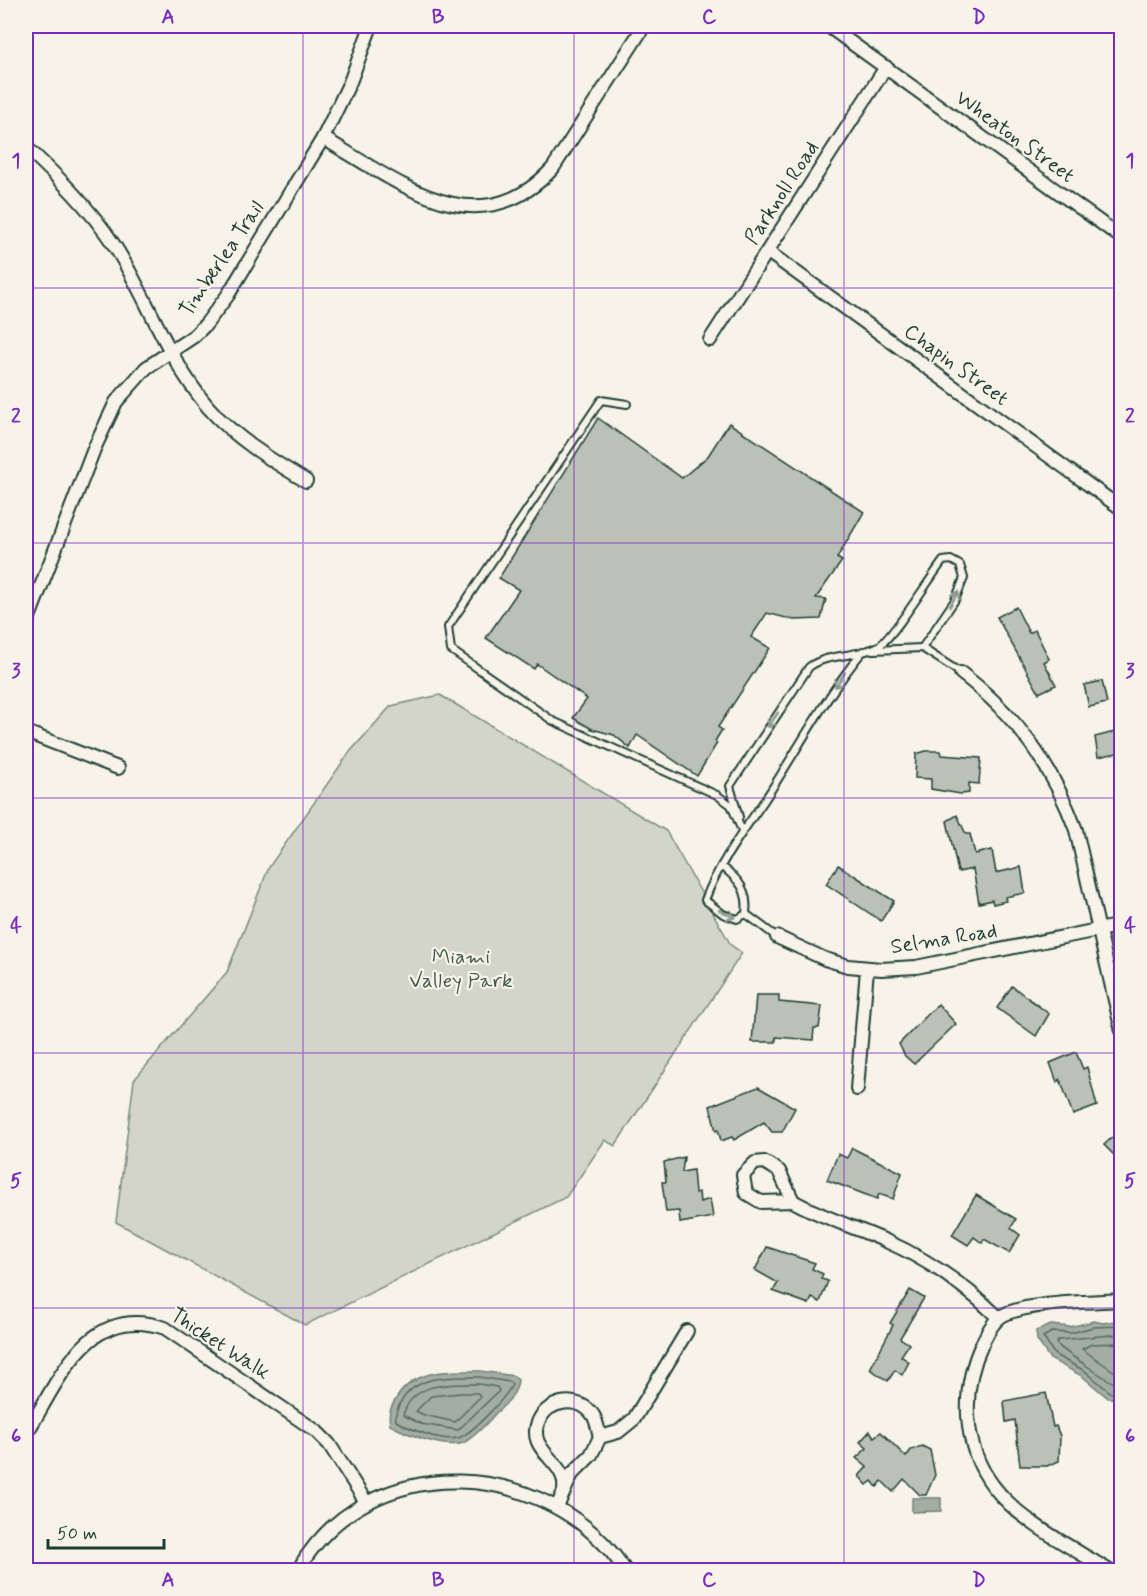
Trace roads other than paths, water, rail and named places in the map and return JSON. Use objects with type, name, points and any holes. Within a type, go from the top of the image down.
[{"type":"street","name":"Timberlea Trail","points":[[26,625],[94,449],[116,402],[146,368],[170,353],[206,324],[228,295],[323,138],[350,82],[371,26]]},
{"type":"street","points":[[323,138],[424,197],[447,205],[469,207],[509,200],[540,182],[553,168],[644,26]]},
{"type":"street","name":"Wheaton Street","points":[[828,26],[1122,238]]},
{"type":"street","name":"Parknoll Road","points":[[710,340],[886,67]]},
{"type":"street","points":[[26,147],[61,179],[114,244],[170,353],[193,387],[225,423],[265,456],[306,481]]},
{"type":"street","name":"Chapin Street","points":[[768,252],[1122,509]]},
{"type":"street","points":[[961,673],[1004,709],[1027,736],[1046,763],[1064,799],[1076,830],[1122,1031]]},
{"type":"street","points":[[26,732],[118,768]]},
{"type":"street","name":"Selma Road","points":[[777,937],[825,959],[867,969],[916,967],[1122,926]]},
{"type":"street","points":[[857,1089],[867,969]]},
{"type":"street","points":[[793,1201],[824,1218],[883,1239],[917,1256],[975,1295],[999,1318]]},
{"type":"street","points":[[1108,1570],[1014,1507],[994,1487],[982,1467],[968,1422],[968,1398],[978,1353],[990,1328],[999,1318],[1023,1309],[1122,1300]]},
{"type":"street","name":"Thicket Walk","points":[[26,1434],[77,1352],[89,1339],[118,1324],[150,1323],[165,1328],[316,1431],[329,1444],[366,1502]]},
{"type":"street","points":[[600,1437],[618,1432],[634,1419],[687,1331]]},
{"type":"street","points":[[557,1508],[572,1474],[591,1455],[600,1437],[593,1414],[576,1403],[554,1405],[539,1421],[537,1442],[560,1470],[564,1478],[564,1490]]},
{"type":"street","points":[[298,1570],[326,1536],[366,1502],[406,1486],[445,1481],[471,1481],[528,1495],[557,1508],[601,1540],[626,1570]]},
{"type":"lane","points":[[627,404],[601,400],[448,627],[451,650],[553,721],[717,795],[731,805],[742,831]]},
{"type":"lane","points":[[742,831],[730,786],[809,667],[820,658],[879,645],[895,629],[943,561],[951,560],[960,565],[964,578],[955,600],[922,648]]},
{"type":"lane","points":[[746,914],[737,919],[723,914],[705,900],[721,866],[742,831],[843,675],[863,650],[922,648],[961,673]]},
{"type":"lane","points":[[721,866],[739,879],[748,900],[746,914]]},
{"type":"lane","points":[[746,914],[777,937]]},
{"type":"water","points":[[1121,1320],[1121,1399],[1108,1398],[1082,1376],[1050,1359],[1037,1340],[1036,1331],[1051,1325],[1070,1327],[1094,1321],[1103,1323]]},
{"type":"water","points":[[480,1371],[514,1376],[518,1380],[517,1385],[507,1402],[465,1442],[438,1443],[390,1425],[389,1414],[392,1405],[412,1382],[433,1373]]},
{"type":"water","points":[[912,1498],[941,1498],[941,1511],[912,1512]]},
{"type":"park label","name":"Miami Valley Park","points":[[461,969]]}]
